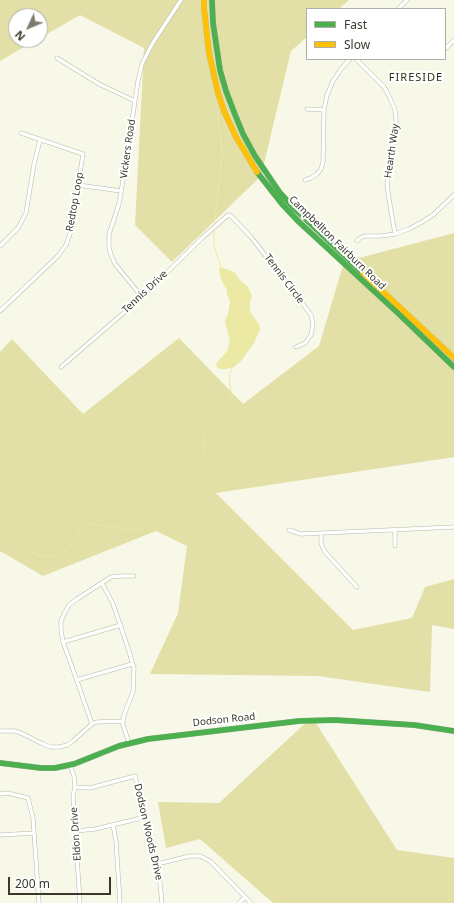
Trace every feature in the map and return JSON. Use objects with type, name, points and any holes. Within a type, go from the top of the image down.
[{"type":"main road","name":"Campbellton Fairburn Road","points":[[204,0],[209,53],[218,93],[236,138],[259,175],[282,204],[299,222],[454,367]]},
{"type":"main road","name":"Campbellton Fairburn Road","points":[[212,0],[216,46],[220,70],[226,91],[243,134],[267,175],[295,209],[454,358]]},
{"type":"main road","name":"Dodson Road","points":[[0,763],[41,768],[56,768],[70,765],[129,743],[148,739],[171,735],[299,721],[335,720],[414,725],[454,730]]},
{"type":"street","name":"Vickers Road","points":[[142,297],[115,264],[109,247],[109,234],[121,191],[138,80],[142,64],[149,50],[181,0]]},
{"type":"street","points":[[399,8],[407,0]]},
{"type":"street","points":[[446,48],[454,40]]},
{"type":"street","points":[[57,58],[98,84],[135,101]]},
{"type":"street","points":[[305,180],[317,174],[321,169],[324,156],[324,110],[327,95],[333,81],[349,60]]},
{"type":"street","name":"Hearth Way","points":[[357,60],[384,87],[395,110],[396,128],[388,171],[388,184],[395,234]]},
{"type":"street","points":[[307,109],[324,110]]},
{"type":"street","name":"Redtop Loop","points":[[0,311],[58,256],[66,245],[71,231],[83,154],[21,134]]},
{"type":"street","points":[[0,246],[18,228],[26,213],[34,164],[40,140]]},
{"type":"street","points":[[78,185],[121,191]]},
{"type":"street","points":[[357,241],[365,236],[395,234],[409,229],[433,215],[454,195]]},
{"type":"street","name":"Tennis Drive","points":[[61,367],[142,297],[202,238],[228,215]]},
{"type":"street","name":"Tennis Circle","points":[[228,215],[231,216],[250,236],[311,315],[313,324],[311,335],[305,343],[296,347]]},
{"type":"street","points":[[289,530],[302,534],[454,527]]},
{"type":"street","points":[[395,530],[395,546]]},
{"type":"street","points":[[321,533],[321,544],[325,552],[357,587]]},
{"type":"street","points":[[92,724],[63,642],[61,621],[69,605],[111,577],[134,576]]},
{"type":"street","points":[[102,583],[113,604],[134,673],[133,692],[123,721],[129,743]]},
{"type":"street","points":[[63,642],[120,626]]},
{"type":"street","points":[[77,680],[132,664]]},
{"type":"street","points":[[0,731],[15,731],[22,733],[51,747],[67,745],[92,724],[97,722],[123,721]]},
{"type":"street","name":"Eldon Drive","points":[[70,765],[74,776],[75,787],[73,796],[80,903]]},
{"type":"street","name":"Dodson Woods Drive","points":[[75,787],[90,788],[136,776],[159,873],[162,903]]},
{"type":"street","points":[[0,794],[8,793],[28,798],[33,818],[39,903]]},
{"type":"street","points":[[76,831],[95,829],[146,817]]},
{"type":"street","points":[[113,825],[116,840],[120,903]]},
{"type":"street","points":[[0,835],[34,832]]},
{"type":"street","points":[[157,864],[190,856],[200,856],[210,861],[251,903]]},
{"type":"street","points":[[239,903],[245,897]]},
{"type":"shaded area","points":[[0,0],[349,0],[340,8],[306,8],[306,38],[291,51],[261,176],[172,262],[135,225],[144,48],[80,15],[48,33],[48,8],[8,8],[8,48],[22,48],[0,61]]},
{"type":"shaded area","points":[[454,233],[454,457],[216,493],[353,630],[412,618],[425,587],[454,579],[454,629],[432,625],[430,692],[318,676],[150,674],[178,613],[187,546],[156,531],[43,576],[0,551],[0,352],[12,339],[83,414],[179,338],[243,404],[319,346],[344,262]]},
{"type":"shaded area","points":[[220,267],[234,272],[248,287],[252,296],[250,301],[250,312],[259,324],[260,329],[254,343],[242,360],[234,367],[226,369],[219,369],[216,366],[227,351],[230,341],[225,322],[230,302],[219,271]]},
{"type":"shaded area","points":[[312,717],[397,850],[454,858],[454,903],[273,903],[200,839],[166,848],[158,802],[219,803]]},
{"type":"waterway","points":[[214,225],[222,157],[218,111]]},
{"type":"waterway","points":[[214,230],[214,246],[221,267]]},
{"type":"waterway","points":[[0,531],[11,540],[37,555],[53,557],[62,554],[68,549],[82,525],[87,523],[137,531],[146,526],[158,510],[169,501],[186,482],[201,459],[207,429],[228,401],[230,396],[231,391],[229,376],[232,368]]},
{"type":"traffic: fast","points":[[212,0],[213,23],[220,70],[234,112],[243,134],[255,156],[280,193],[363,273]]},
{"type":"traffic: fast","points":[[257,172],[282,204],[299,222],[454,367]]},
{"type":"traffic: fast","points":[[0,763],[41,768],[55,768],[74,764],[119,746],[148,739],[299,721],[335,720],[414,725],[454,731]]},
{"type":"traffic: slow","points":[[204,0],[209,53],[218,93],[224,111],[236,137],[257,172]]},
{"type":"traffic: slow","points":[[363,273],[454,358]]},
{"type":"district","name":"FIRESIDE","points":[[416,78]]}]
